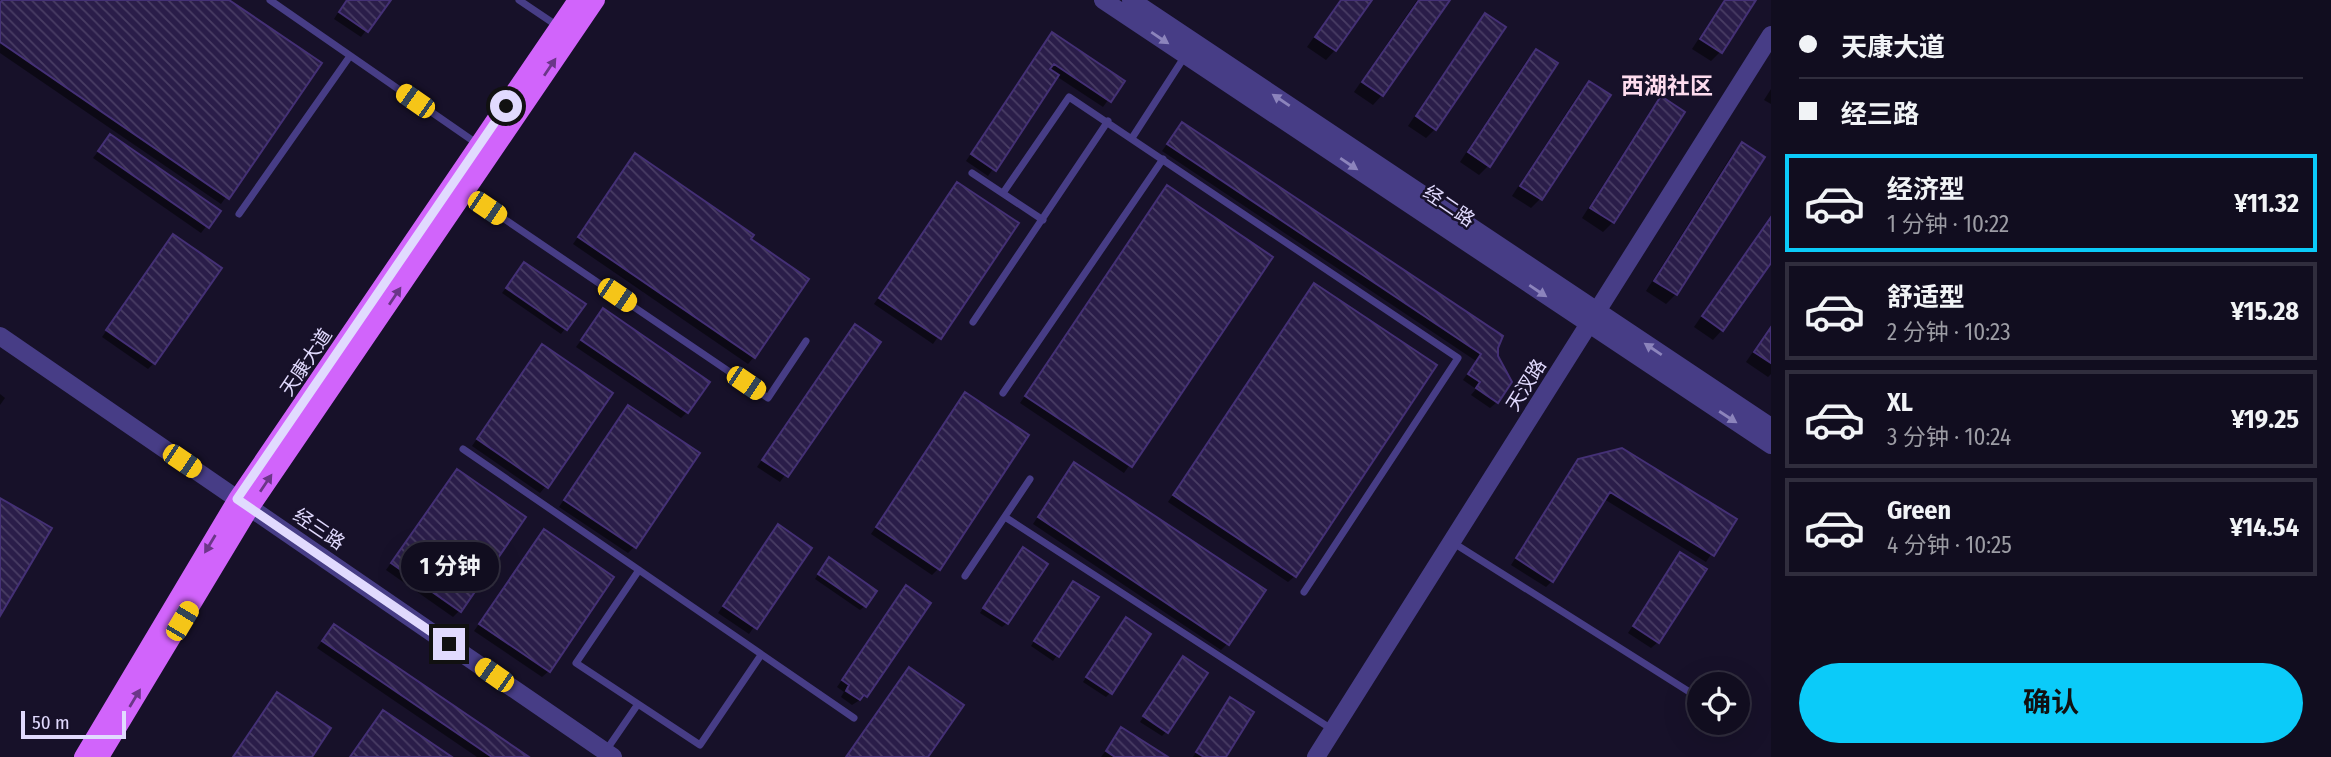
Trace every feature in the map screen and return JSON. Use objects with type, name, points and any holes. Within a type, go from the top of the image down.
[{"type":"main road","name":"天康大道","points":[[565,32],[577,0]]},
{"type":"main road","name":"天康大道","points":[[83,757],[243,504],[565,32],[596,0]]},
{"type":"main road","name":"天康大道","points":[[100,757],[243,504]]},
{"type":"street","name":"经二路","points":[[1103,0],[1190,49],[1594,319],[1771,445]]},
{"type":"street","name":"经二路","points":[[1132,0],[1190,49]]},
{"type":"street","name":"天汊路","points":[[1316,757],[1771,35]]},
{"type":"street","name":"经二路","points":[[1594,319],[1771,427]]},
{"type":"street","name":"经三路","points":[[0,336],[609,754]]},
{"type":"lane","points":[[270,0],[486,150]]},
{"type":"lane","points":[[519,0],[565,32]]},
{"type":"lane","points":[[1132,138],[1190,49]]},
{"type":"lane","points":[[239,214],[350,56]]},
{"type":"lane","points":[[1003,193],[1069,97],[1458,358],[1304,592]]},
{"type":"lane","points":[[973,322],[1108,121]]},
{"type":"lane","points":[[1003,393],[1163,159]]},
{"type":"lane","points":[[972,173],[1043,220]]},
{"type":"lane","points":[[459,189],[768,398],[806,341]]},
{"type":"lane","points":[[463,449],[854,718]]},
{"type":"lane","points":[[965,576],[1030,479]]},
{"type":"lane","points":[[1005,517],[1333,730]]},
{"type":"lane","points":[[1452,542],[1687,690]]},
{"type":"lane","points":[[639,570],[576,663],[700,745],[761,655]]},
{"type":"lane","points":[[609,754],[638,704]]},
{"type":"building","points":[[2,0],[229,0],[322,63],[229,199],[0,42]]},
{"type":"building","points":[[347,0],[391,0],[368,32],[339,12]]},
{"type":"building","points":[[1341,0],[1372,0],[1336,51],[1315,37]]},
{"type":"building","points":[[1419,0],[1450,0],[1383,96],[1362,82]]},
{"type":"building","points":[[1725,0],[1756,0],[1722,53],[1700,39]]},
{"type":"building","points":[[1485,13],[1506,27],[1436,130],[1416,116]]},
{"type":"building","points":[[1052,32],[1125,81],[1111,102],[1054,64],[1050,69],[1059,75],[996,171],[971,154]]},
{"type":"building","points":[[1536,49],[1558,63],[1490,167],[1468,152]]},
{"type":"building","points":[[1589,81],[1611,95],[1542,200],[1520,186]]},
{"type":"building","points":[[1661,96],[1685,112],[1614,223],[1590,208]]},
{"type":"building","points":[[1182,122],[1503,336],[1498,356],[1512,382],[1498,403],[1476,388],[1480,382],[1468,374],[1481,354],[1167,144]]},
{"type":"building","points":[[110,134],[221,211],[209,228],[98,151]]},
{"type":"building","points":[[1742,142],[1765,157],[1677,295],[1654,281]]},
{"type":"building","points":[[635,153],[754,235],[751,239],[809,279],[755,358],[578,237]]},
{"type":"building","points":[[957,182],[1019,223],[941,339],[879,298]]},
{"type":"building","points":[[1167,185],[1273,257],[1132,467],[1025,396]]},
{"type":"building","points":[[1771,217],[1771,263],[1723,331],[1702,316]]},
{"type":"building","points":[[173,234],[222,268],[155,364],[106,330]]},
{"type":"building","points":[[524,262],[586,304],[567,330],[506,288]]},
{"type":"building","points":[[1314,283],[1437,365],[1296,577],[1173,495]]},
{"type":"building","points":[[603,308],[710,382],[688,413],[581,340]]},
{"type":"building","points":[[855,324],[881,342],[788,477],[762,460]]},
{"type":"building","points":[[1771,327],[1771,363],[1754,352]]},
{"type":"building","points":[[542,344],[613,393],[548,488],[477,439]]},
{"type":"building","points":[[965,392],[1029,435],[940,570],[876,527]]},
{"type":"building","points":[[628,405],[700,453],[636,548],[564,500]]},
{"type":"building","points":[[1622,448],[1737,519],[1714,556],[1610,492],[1553,582],[1516,558],[1578,459]]},
{"type":"building","points":[[1074,462],[1266,590],[1229,645],[1038,517]]},
{"type":"building","points":[[457,469],[526,517],[461,612],[391,563]]},
{"type":"building","points":[[0,498],[52,528],[0,616]]},
{"type":"building","points":[[778,524],[812,548],[757,629],[723,606]]},
{"type":"building","points":[[544,529],[614,577],[550,672],[479,624]]},
{"type":"building","points":[[1023,547],[1048,564],[1008,624],[983,608]]},
{"type":"building","points":[[1680,552],[1707,569],[1659,643],[1633,626]]},
{"type":"building","points":[[829,557],[877,591],[866,607],[818,574]]},
{"type":"building","points":[[1073,581],[1099,597],[1059,657],[1034,641]]},
{"type":"building","points":[[906,585],[931,603],[867,697],[864,695],[860,700],[846,691],[849,685],[842,680]]},
{"type":"building","points":[[1126,617],[1151,634],[1112,694],[1086,677]]},
{"type":"building","points":[[334,624],[529,757],[492,757],[322,641]]},
{"type":"building","points":[[1183,656],[1208,673],[1168,733],[1143,716]]},
{"type":"building","points":[[909,667],[964,705],[928,757],[846,757]]},
{"type":"building","points":[[277,692],[331,728],[312,757],[233,757]]},
{"type":"building","points":[[1230,697],[1254,712],[1226,757],[1204,757],[1196,752]]},
{"type":"building","points":[[383,710],[452,757],[350,757]]},
{"type":"building","points":[[1121,727],[1168,757],[1115,757],[1106,751]]},
{"type":"district","name":"西湖社区","points":[[1667,86]]},
{"type":"route","points":[[449,644],[237,499],[506,106]]}]
